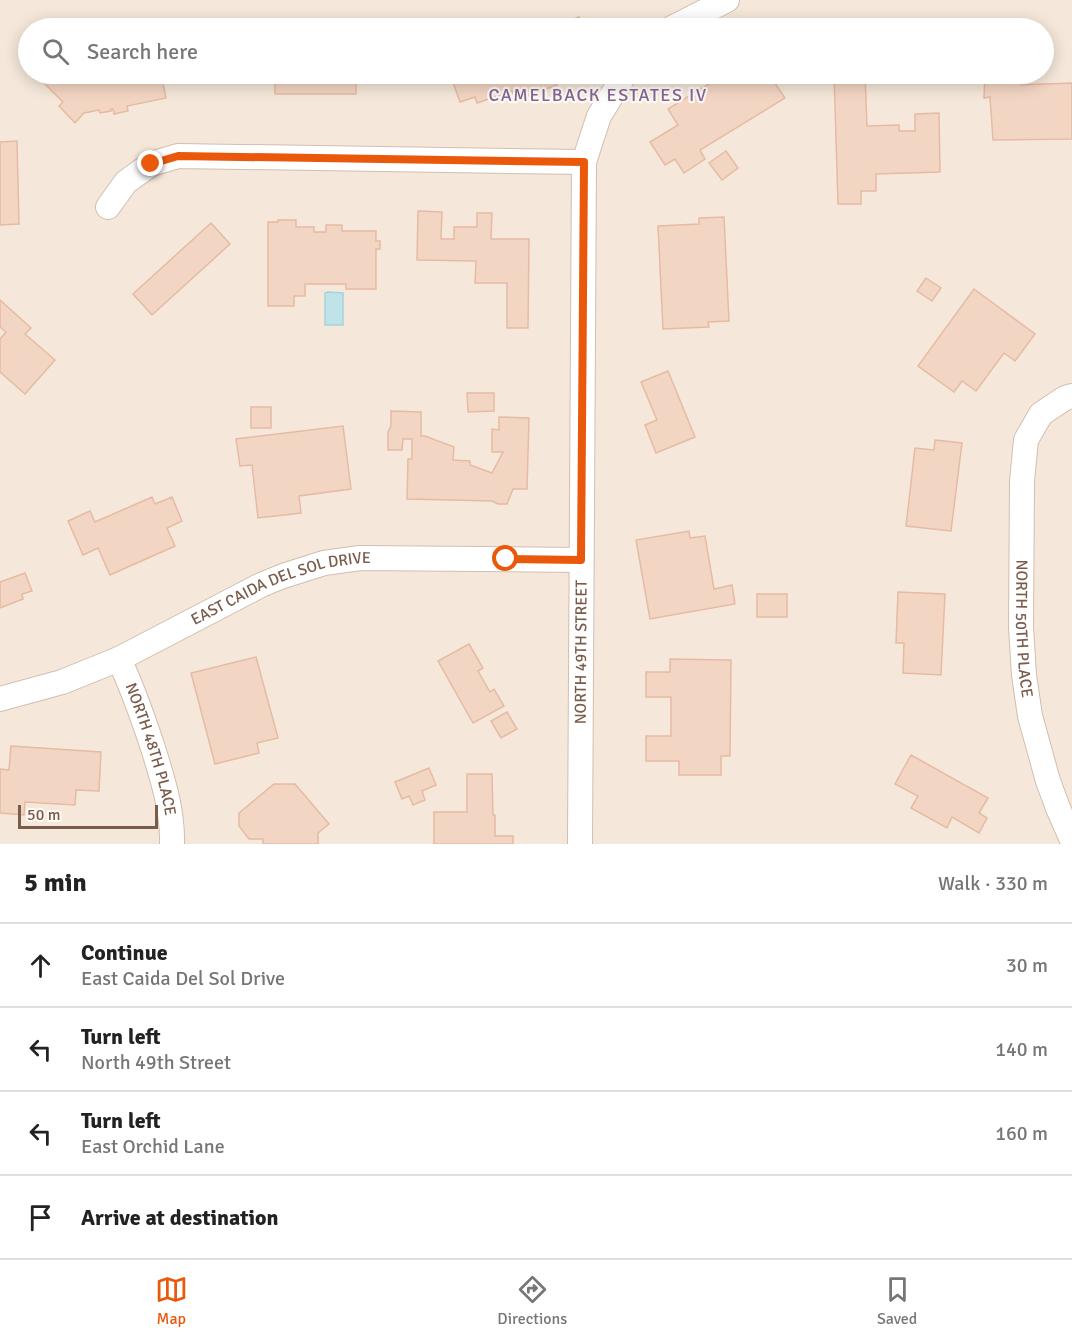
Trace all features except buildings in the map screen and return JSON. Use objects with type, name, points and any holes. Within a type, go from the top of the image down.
[{"type":"street","points":[[692,18],[727,0]]},
{"type":"street","name":"NORTH 49TH STREET","points":[[580,844],[584,162],[599,116],[619,84]]},
{"type":"street","points":[[108,207],[126,182],[151,164],[178,156],[584,162]]},
{"type":"street","name":"NORTH 50TH PLACE","points":[[1072,396],[1041,414],[1026,440],[1022,481],[1021,627],[1024,675],[1030,716],[1048,781],[1072,840]]},
{"type":"street","name":"EAST CAIDA DEL SOL DRIVE","points":[[0,699],[62,682],[119,659],[261,585],[324,563],[360,558],[581,560]]},
{"type":"street","name":"NORTH 48TH PLACE","points":[[119,659],[134,690],[165,786],[172,844]]},
{"type":"shaded area","points":[[0,0],[1072,0],[1072,844],[0,844]]},
{"type":"water","points":[[325,293],[343,293],[343,325],[325,325]]},
{"type":"district","name":"CAMELBACK ESTATES IV","points":[[598,95]]},
{"type":"route","points":[[151,164],[178,156],[584,162],[581,560],[506,559]]}]
